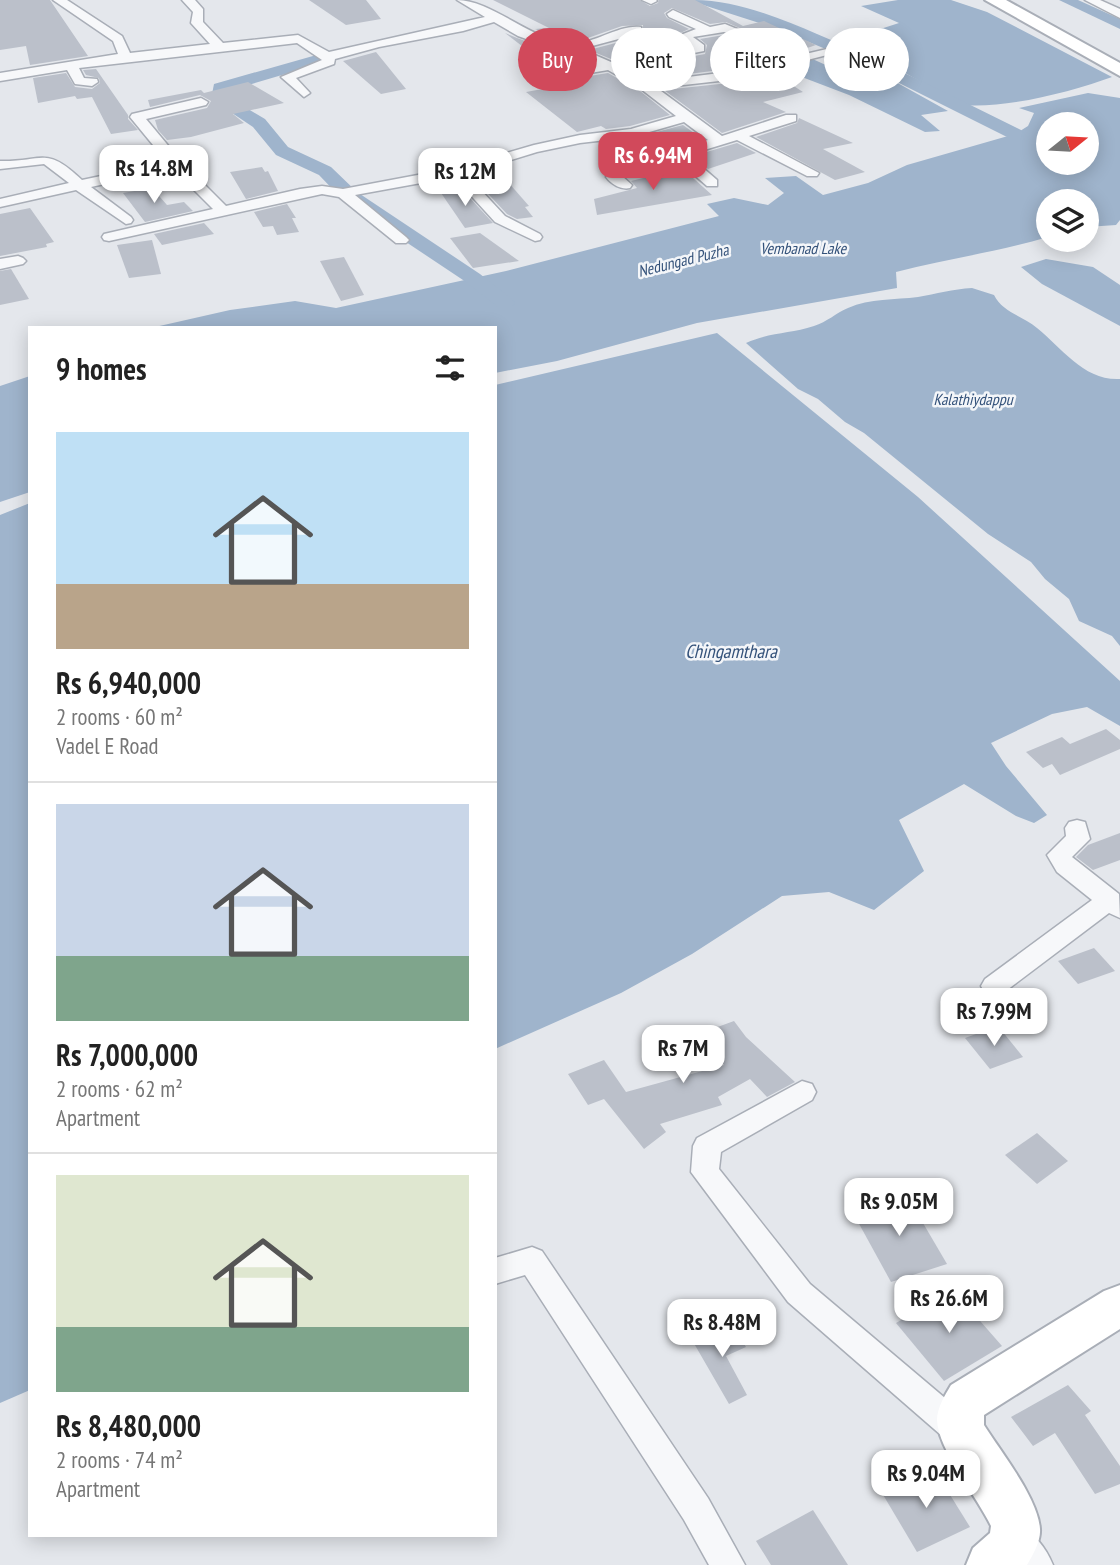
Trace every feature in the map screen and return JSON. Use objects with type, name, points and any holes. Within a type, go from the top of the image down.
[{"type":"street","points":[[59,0],[118,39],[125,57]]},
{"type":"street","points":[[188,0],[199,10],[197,23],[217,42],[214,49]]},
{"type":"street","points":[[463,0],[518,31]]},
{"type":"street","points":[[993,0],[1120,70]]},
{"type":"street","points":[[1091,0],[1120,14]]},
{"type":"street","points":[[673,14],[709,31]]},
{"type":"street","points":[[326,56],[382,41],[472,27],[495,18]]},
{"type":"street","points":[[696,34],[709,31]]},
{"type":"street","points":[[0,78],[125,57],[298,39],[305,41],[311,50],[326,56],[330,61],[287,77],[304,93]]},
{"type":"street","points":[[696,80],[728,76],[823,52]]},
{"type":"street","points":[[597,59],[611,65]]},
{"type":"street","points":[[597,68],[611,65]]},
{"type":"street","points":[[71,66],[80,81],[92,82]]},
{"type":"street","points":[[652,91],[723,141]]},
{"type":"street","points":[[201,102],[137,117],[176,164],[223,211]]},
{"type":"street","points":[[109,237],[127,227],[223,211],[322,190],[347,192],[457,172],[534,149],[580,139],[632,133],[686,117]]},
{"type":"street","points":[[625,185],[613,177],[791,118]]},
{"type":"street","points":[[740,136],[812,173]]},
{"type":"street","points":[[680,155],[712,183]]},
{"type":"street","points":[[0,165],[47,159],[60,167],[127,227],[143,250]]},
{"type":"street","points":[[0,203],[176,164]]},
{"type":"street","points":[[457,172],[500,219],[535,237]]},
{"type":"street","points":[[347,192],[401,240]]},
{"type":"street","points":[[0,264],[18,261]]},
{"type":"street","points":[[994,986],[1115,904],[1065,866],[1059,855],[1078,839],[1077,828]]},
{"type":"street","points":[[802,1092],[708,1146],[705,1172],[799,1293],[963,1433]]},
{"type":"street","points":[[497,1270],[532,1260],[696,1509],[728,1565]]},
{"type":"street","points":[[1014,1557],[1018,1530],[1014,1518],[963,1433],[959,1421],[960,1410],[967,1400],[1120,1305]]},
{"type":"water","points":[[898,0],[951,0],[987,12],[1112,77],[1018,102],[962,105],[909,75],[909,28],[884,28],[899,23],[861,6]]},
{"type":"water","points":[[1059,0],[1078,0],[1120,19],[1120,29]]},
{"type":"water","points":[[810,58],[824,64],[824,85],[810,80]]},
{"type":"water","points":[[909,89],[948,111],[921,115],[940,131],[925,132],[839,91]]},
{"type":"water","name":"Vembanad Lake","points":[[1088,93],[1120,98],[1120,220],[1116,225],[1099,226],[1099,189],[1036,189],[1036,240],[896,272],[897,288],[697,323],[557,361],[497,373],[497,326],[159,326],[230,310],[295,301],[336,308],[506,271],[719,216],[707,204],[734,198],[768,205],[784,193],[765,178],[796,176],[823,195],[868,183],[907,165],[1015,134],[1028,126],[1034,113],[1019,108]]},
{"type":"water","points":[[1046,259],[1093,267],[1120,285],[1120,326],[1042,284],[1021,267]]},
{"type":"water","name":"Kalathiydappu","points":[[972,288],[994,295],[1002,306],[1037,328],[1085,369],[1095,375],[1120,379],[1120,646],[1112,636],[1079,621],[1069,599],[1045,579],[1031,562],[988,534],[864,433],[845,422],[818,399],[798,389],[746,343],[814,326],[865,302]]},
{"type":"water","name":"Chingamthara","points":[[717,333],[918,497],[1120,681],[1120,726],[1087,707],[1052,714],[991,743],[1006,766],[1047,815],[1034,823],[1016,816],[964,784],[899,820],[924,871],[874,910],[829,892],[782,896],[692,954],[621,993],[497,1048],[497,385]]},
{"type":"water","points":[[28,377],[28,493],[0,502],[0,386]]},
{"type":"water","points":[[28,504],[28,1391],[0,1403],[0,515]]},
{"type":"building","points":[[0,0],[50,0],[88,56],[30,65],[26,46],[0,50]]},
{"type":"building","points":[[309,0],[366,0],[381,19],[346,25]]},
{"type":"building","points":[[493,0],[640,0],[650,6],[659,0],[695,0],[743,26],[764,21],[779,28],[740,28],[726,22],[710,24],[672,8],[664,13],[667,18],[687,28],[622,26],[597,35],[597,28],[549,28]]},
{"type":"building","points":[[710,37],[710,71],[696,73],[696,56],[705,54],[707,45],[700,39]]},
{"type":"building","points":[[611,44],[611,59],[597,53],[597,48]]},
{"type":"building","points":[[376,52],[406,89],[381,94],[343,61]]},
{"type":"building","points":[[96,69],[138,130],[111,134],[92,97],[77,99],[75,96],[38,103],[33,78],[66,73],[75,87],[92,89],[100,83],[99,78],[86,75],[83,70]]},
{"type":"building","points":[[597,75],[611,75],[611,91],[640,91],[670,115],[630,126],[606,129],[601,126],[577,132],[526,92],[597,91]]},
{"type":"building","points":[[248,82],[284,103],[233,114],[244,123],[191,137],[167,140],[158,130],[155,120],[207,108],[211,101],[200,95],[150,107],[148,100],[201,90],[204,93]]},
{"type":"building","points":[[710,85],[710,91],[803,92],[763,102],[786,112],[722,133],[665,91],[696,91],[696,87]]},
{"type":"building","points":[[799,118],[853,143],[823,149],[865,172],[835,180],[756,137],[797,123]]},
{"type":"building","points":[[683,125],[702,139],[653,155],[626,140]]},
{"type":"building","points":[[737,143],[756,153],[708,169],[693,156]]},
{"type":"building","points":[[675,162],[712,195],[597,215],[594,199],[637,188],[631,181],[680,169],[670,164]]},
{"type":"building","points":[[262,167],[265,172],[268,171],[278,191],[246,199],[230,172]]},
{"type":"building","points":[[502,175],[529,206],[525,207],[533,217],[517,219],[507,214],[476,181]]},
{"type":"building","points":[[458,185],[493,223],[465,228],[439,190]]},
{"type":"building","points":[[152,188],[167,205],[184,202],[193,211],[145,222],[123,193]]},
{"type":"building","points":[[287,204],[296,218],[292,218],[299,232],[277,235],[273,226],[263,227],[254,212]]},
{"type":"building","points":[[30,208],[54,242],[46,244],[47,247],[0,256],[0,214]]},
{"type":"building","points":[[204,223],[214,234],[162,245],[154,234]]},
{"type":"building","points":[[480,233],[519,261],[473,268],[450,238]]},
{"type":"building","points":[[152,240],[161,274],[129,278],[117,245]]},
{"type":"building","points":[[344,257],[364,295],[341,301],[320,261]]},
{"type":"building","points":[[11,269],[29,299],[0,305],[0,271]]},
{"type":"building","points":[[1106,729],[1120,740],[1120,749],[1060,775],[1052,764],[1043,768],[1026,752],[1062,737],[1070,744]]},
{"type":"building","points":[[1120,833],[1120,860],[1093,870],[1076,857],[1088,845]]},
{"type":"building","points":[[1094,948],[1115,971],[1078,984],[1058,961]]},
{"type":"building","points":[[734,1021],[746,1037],[795,1082],[767,1097],[750,1079],[718,1097],[722,1105],[660,1124],[666,1132],[644,1149],[604,1099],[588,1105],[568,1074],[604,1060],[626,1092],[724,1065],[701,1033]]},
{"type":"building","points":[[998,1026],[1023,1057],[990,1069],[965,1038]]},
{"type":"building","points":[[1037,1133],[1068,1161],[1037,1184],[1005,1155]]},
{"type":"building","points":[[906,1194],[947,1264],[891,1282],[852,1211]]},
{"type":"building","points":[[953,1290],[1002,1346],[944,1381],[896,1323]]},
{"type":"building","points":[[731,1322],[746,1347],[726,1356],[747,1395],[729,1404],[692,1340]]},
{"type":"building","points":[[1068,1385],[1091,1411],[1085,1415],[1120,1466],[1120,1484],[1095,1494],[1055,1433],[1033,1446],[1011,1417]]},
{"type":"building","points":[[934,1469],[970,1527],[917,1552],[882,1493]]},
{"type":"building","points":[[813,1510],[848,1565],[771,1565],[756,1541]]},
{"type":"waterway","points":[[702,0],[781,25],[863,59],[1015,134]]},
{"type":"waterway","points":[[320,59],[220,88],[220,99],[259,123],[282,151],[325,171],[350,196],[473,278],[505,303]]},
{"type":"water label","name":"Nedungad Puzha","points":[[683,260]]}]
